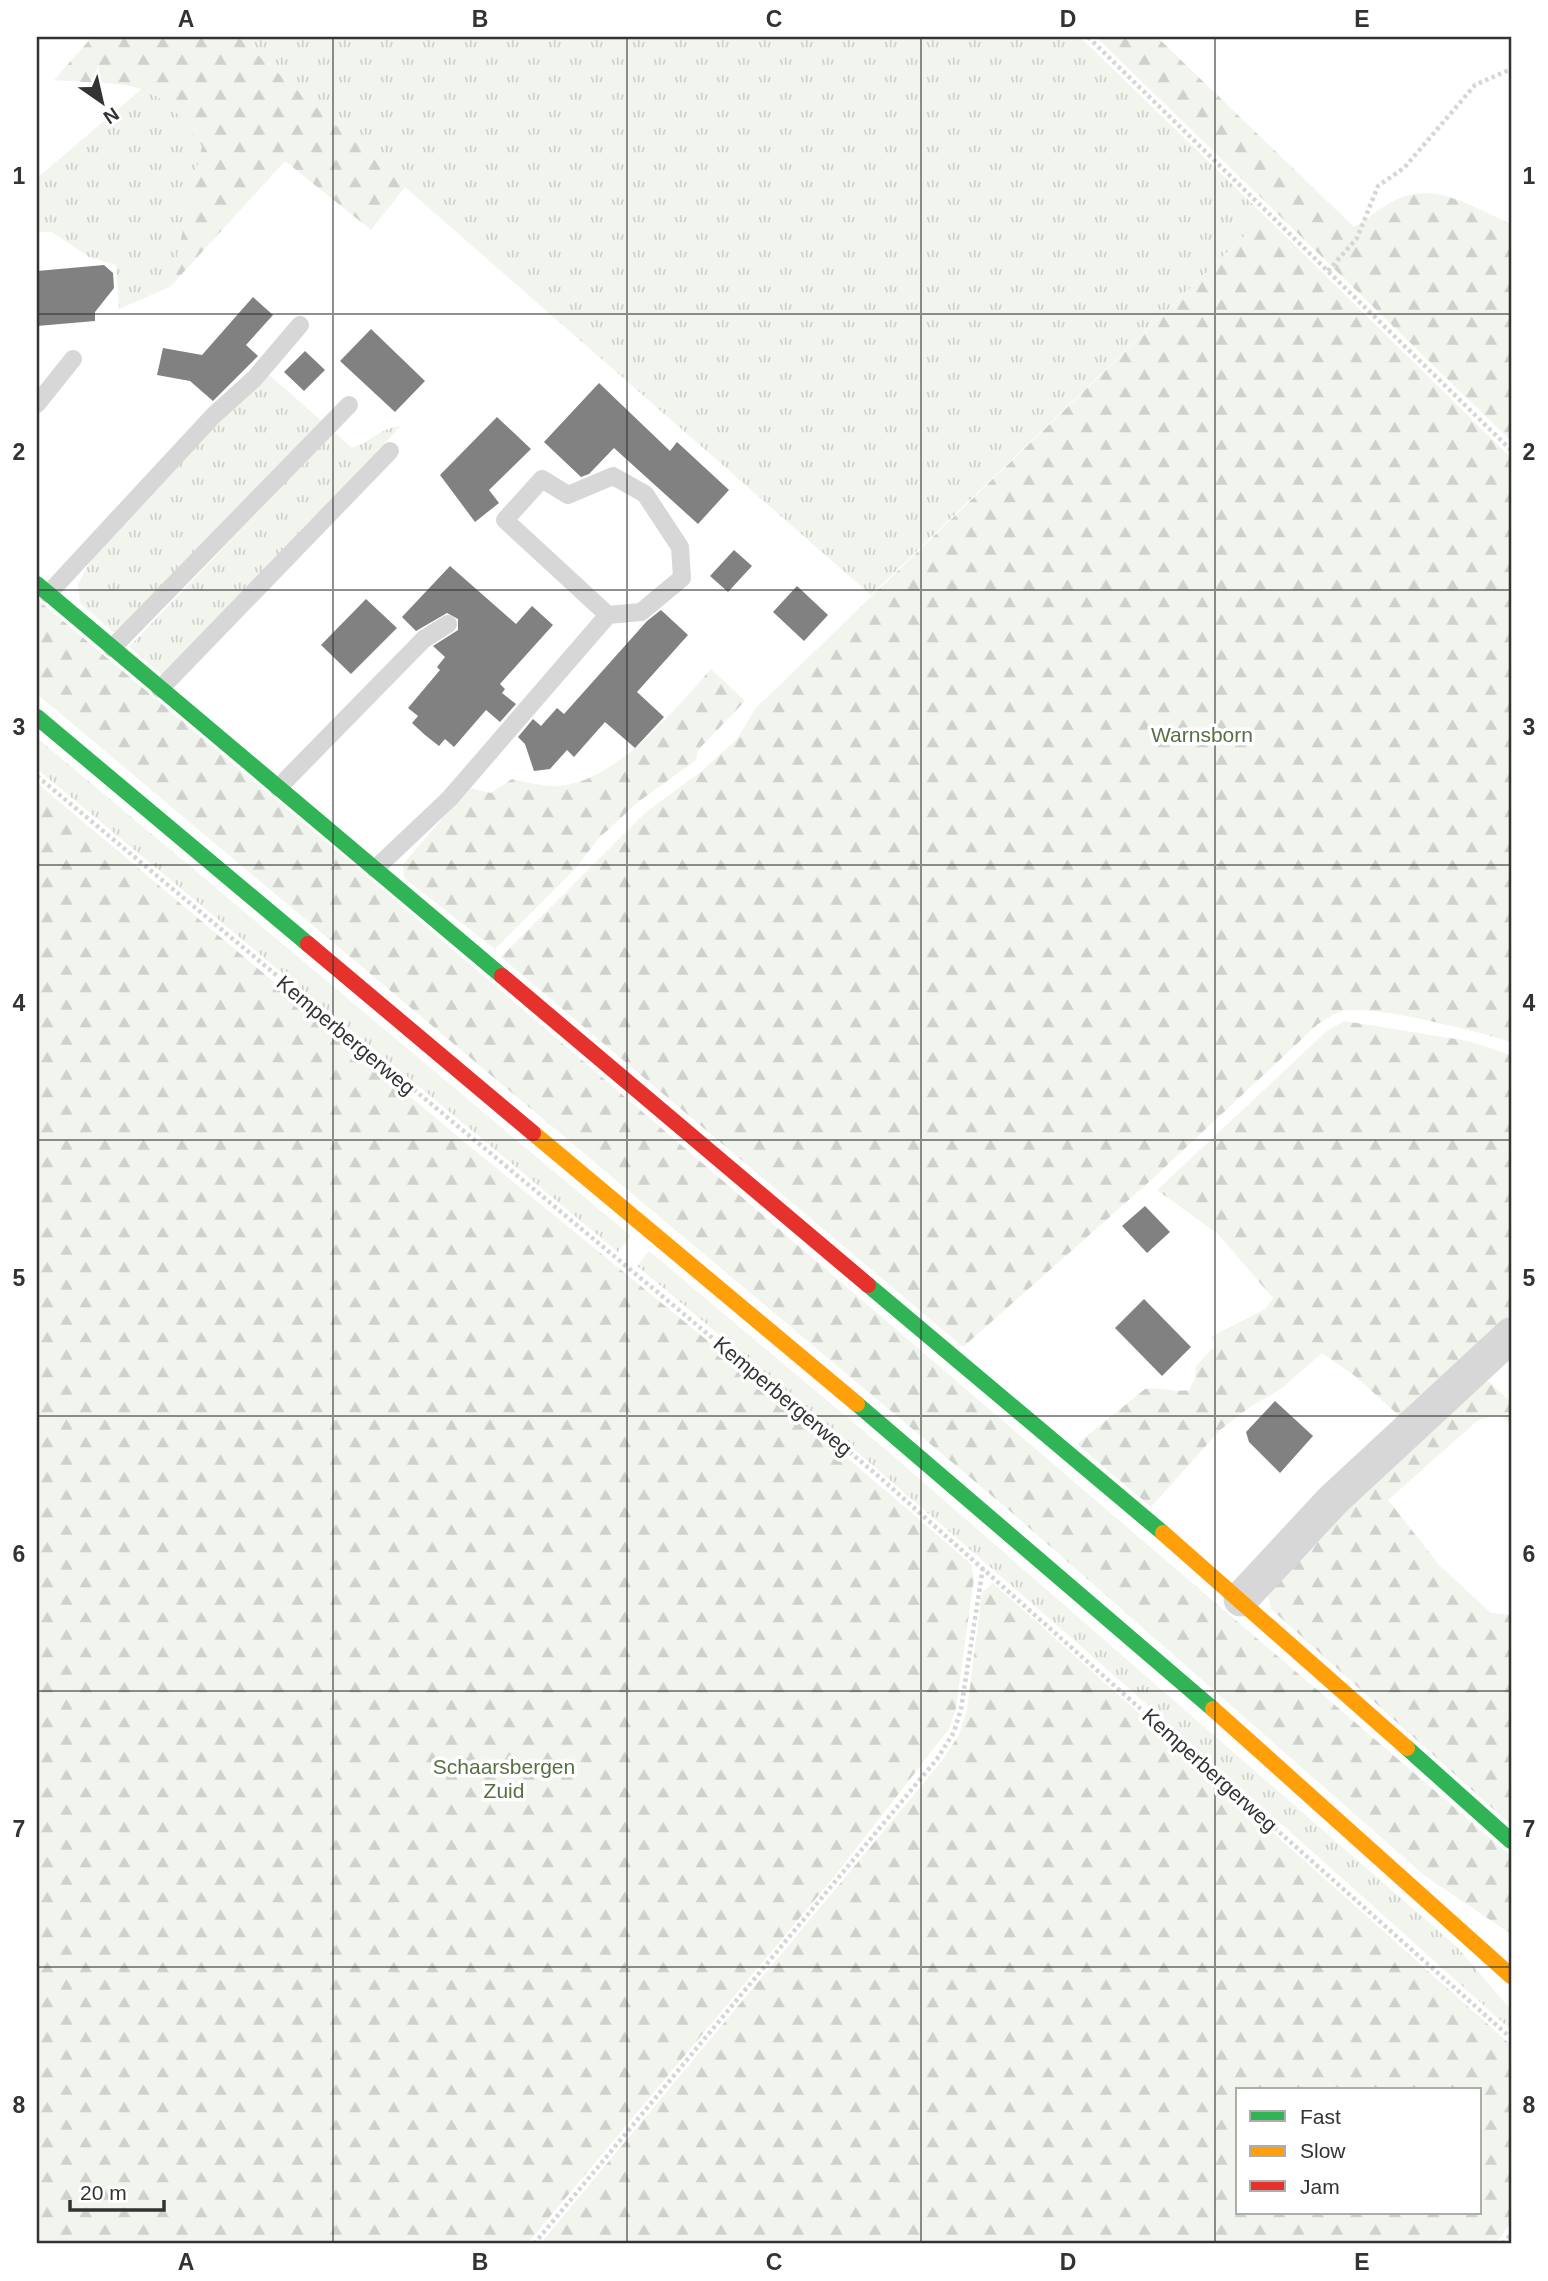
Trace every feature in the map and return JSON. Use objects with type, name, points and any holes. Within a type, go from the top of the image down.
[{"type":"street","points":[[43,589],[1241,1599],[1511,1841]]},
{"type":"street","name":"Kemperbergerweg","points":[[37,717],[992,1518],[1215,1711],[1511,1976]]},
{"type":"street","points":[[1241,1599],[1383,1451],[1511,1335]]},
{"type":"lane","points":[[43,589],[214,415],[254,379],[300,325]]},
{"type":"lane","points":[[37,404],[73,359]]},
{"type":"lane","points":[[112,649],[349,405]]},
{"type":"lane","points":[[160,689],[390,451]]},
{"type":"lane","points":[[375,869],[450,798],[608,615],[641,612],[682,579],[680,547],[645,495],[613,476],[568,495],[542,479],[505,520],[608,615]]},
{"type":"lane","points":[[278,788],[424,639],[448,624]]},
{"type":"path","points":[[1088,37],[1511,450]]},
{"type":"path","points":[[1328,271],[1357,238],[1378,186],[1404,168],[1475,85],[1511,69]]},
{"type":"path","name":"Kemperbergerweg","points":[[37,776],[476,1144],[775,1388],[983,1567],[1511,2038]]},
{"type":"path","points":[[534,2244],[937,1759],[954,1732],[961,1709],[983,1567]]},
{"type":"path","points":[[1503,2244],[1511,2234]]},
{"type":"green space","points":[[92,37],[238,37],[405,187],[371,230],[285,161],[170,287],[202,146],[185,123],[155,95],[123,85],[54,80]]},
{"type":"green space","points":[[238,37],[1080,37],[1265,216],[871,595]]},
{"type":"green space","points":[[1096,37],[1157,37],[1354,227],[1390,203],[1421,193],[1452,198],[1511,224],[1511,441]]},
{"type":"green space","points":[[144,87],[180,112],[202,146],[170,287],[119,309],[116,265],[89,257],[52,232],[37,232],[37,178]]},
{"type":"green space","name":"Warnsborn","points":[[1265,216],[1511,458],[1511,1042],[1401,1015],[1357,1010],[1333,1015],[1318,1024],[1149,1182],[963,1347],[501,957],[646,812],[703,770],[737,739],[756,708]]},
{"type":"green space","points":[[268,374],[323,422],[114,633],[80,603],[78,584],[102,539]]},
{"type":"green space","points":[[401,426],[162,675],[129,647],[334,432],[352,448],[388,429]]},
{"type":"green space","points":[[37,599],[381,888],[1511,1856],[1511,1934],[1425,1876],[1010,1511],[37,694]]},
{"type":"green space","points":[[711,669],[745,701],[698,750],[696,760],[638,802],[598,839],[576,868],[495,949],[404,878],[403,864],[469,788],[491,793],[512,779],[552,786],[585,780],[606,769],[646,739]]},
{"type":"green space","points":[[37,738],[631,1236],[618,1252],[37,769]]},
{"type":"green space","name":"Schaarsbergen Zuid","points":[[37,783],[462,1140],[773,1394],[971,1564],[974,1578],[956,1708],[949,1729],[833,1878],[527,2244],[37,2244]]},
{"type":"green space","points":[[1344,1021],[1468,1041],[1511,1055],[1511,1326],[1405,1421],[1355,1376],[1322,1353],[1282,1388],[1250,1407],[1220,1430],[1151,1507],[1077,1444],[1145,1389],[1189,1390],[1195,1378],[1196,1366],[1215,1346],[1211,1337],[1265,1309],[1273,1298],[1218,1234],[1157,1190],[1327,1031]]},
{"type":"green space","points":[[649,1251],[891,1454],[1457,1947],[1511,2010],[1511,2030],[1078,1644],[637,1266]]},
{"type":"green space","points":[[1488,1381],[1511,1402],[1511,1425],[1499,1417],[1477,1421],[1388,1500],[1440,1566],[1491,1613],[1511,1615],[1511,1825],[1271,1609],[1265,1581],[1470,1383]]},
{"type":"green space","points":[[993,1583],[1511,2045],[1511,2223],[1495,2244],[540,2244],[941,1762],[959,1735],[967,1710],[982,1593]]},
{"type":"building","points":[[104,265],[113,273],[114,288],[95,312],[95,321],[37,326],[37,271]]},
{"type":"building","points":[[253,297],[273,315],[246,345],[258,356],[213,401],[190,381],[157,375],[163,348],[202,355]]},
{"type":"building","points":[[371,329],[425,381],[395,412],[340,361]]},
{"type":"building","points":[[305,351],[325,370],[304,391],[284,372]]},
{"type":"building","points":[[599,383],[670,451],[677,442],[729,490],[698,524],[614,448],[589,474],[581,477],[544,442]]},
{"type":"building","points":[[497,417],[531,449],[489,490],[499,503],[475,522],[440,475]]},
{"type":"building","points":[[734,550],[752,566],[728,592],[710,576]]},
{"type":"building","points":[[450,566],[516,624],[532,606],[553,625],[500,684],[505,689],[502,693],[516,704],[500,722],[486,710],[454,747],[445,739],[439,746],[425,735],[412,723],[418,716],[408,708],[440,670],[437,667],[445,657],[433,646],[458,630],[458,619],[447,613],[416,631],[402,617]]},
{"type":"building","points":[[797,586],[828,615],[804,641],[773,612]]},
{"type":"building","points":[[366,599],[397,628],[351,674],[321,645]]},
{"type":"building","points":[[661,610],[688,635],[637,692],[664,717],[635,748],[605,722],[574,757],[567,750],[550,769],[534,771],[525,744],[518,737],[533,719],[541,726],[557,708],[564,714],[647,621]]},
{"type":"building","points":[[1145,1206],[1170,1232],[1147,1253],[1122,1226]]},
{"type":"building","points":[[1144,1299],[1191,1347],[1162,1376],[1115,1328]]},
{"type":"building","points":[[1275,1401],[1313,1436],[1280,1473],[1249,1442],[1246,1432]]},
{"type":"traffic: fast","points":[[37,584],[502,976]]},
{"type":"traffic: fast","points":[[37,717],[308,944]]},
{"type":"traffic: fast","points":[[868,1285],[1163,1533]]},
{"type":"traffic: fast","points":[[857,1404],[1213,1709]]},
{"type":"traffic: fast","points":[[1407,1748],[1511,1841]]},
{"type":"traffic: slow","points":[[533,1133],[857,1404]]},
{"type":"traffic: slow","points":[[1163,1533],[1407,1748]]},
{"type":"traffic: slow","points":[[1213,1709],[1511,1976]]},
{"type":"traffic: jam","points":[[308,944],[533,1133]]},
{"type":"traffic: jam","points":[[502,976],[868,1285]]}]
